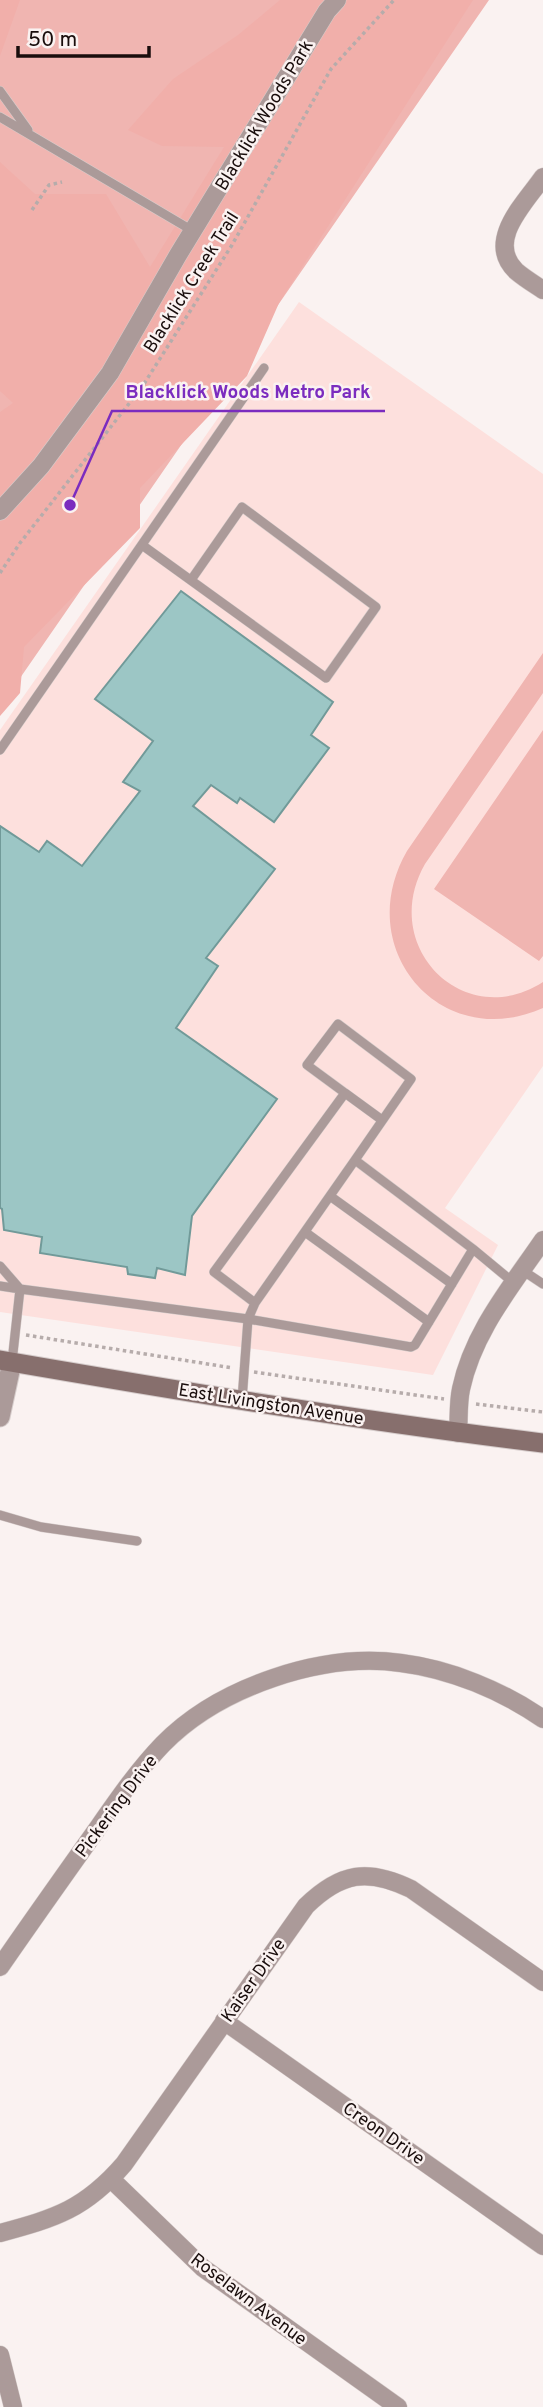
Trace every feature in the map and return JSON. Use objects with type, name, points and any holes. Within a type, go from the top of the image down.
[{"type":"main road","name":"East Livingston Avenue","points":[[6,1361],[458,1433],[543,1443]]},
{"type":"street","name":"Blacklick Woods Park","points":[[0,511],[41,466],[110,373],[193,231],[327,11],[337,0]]},
{"type":"street","points":[[543,177],[508,227],[503,243],[506,259],[516,271],[543,290]]},
{"type":"street","points":[[458,1433],[466,1370],[476,1345],[486,1324],[543,1240]]},
{"type":"street","points":[[0,1417],[6,1361]]},
{"type":"street","name":"Pickering Drive","points":[[0,1966],[131,1782],[164,1743],[204,1710],[247,1687],[297,1670],[349,1662],[401,1662],[454,1675],[528,1709],[543,1719]]},
{"type":"street","name":"Kaiser Drive","points":[[0,2233],[66,2213],[90,2198],[111,2179],[306,1906],[336,1882],[355,1876],[393,1880],[411,1889],[543,1982]]},
{"type":"street","name":"Creon Drive","points":[[224,2021],[543,2246]]},
{"type":"street","name":"Roselawn Avenue","points":[[111,2179],[203,2268],[397,2407]]},
{"type":"street","points":[[0,2355],[13,2407]]},
{"type":"lane","points":[[0,92],[31,134]]},
{"type":"lane","points":[[0,117],[193,231]]},
{"type":"lane","points":[[0,750],[264,368]]},
{"type":"lane","points":[[142,545],[326,678],[376,607],[242,507],[191,580]]},
{"type":"lane","points":[[242,1400],[248,1319],[256,1303],[411,1079],[338,1024],[307,1065],[382,1120]]},
{"type":"lane","points":[[256,1303],[214,1272],[345,1093]]},
{"type":"lane","points":[[355,1160],[473,1249],[518,1277],[543,1284]]},
{"type":"lane","points":[[330,1196],[452,1284]]},
{"type":"lane","points":[[305,1232],[429,1322]]},
{"type":"lane","points":[[0,1286],[248,1319],[407,1347],[415,1345],[473,1249]]},
{"type":"lane","points":[[0,1266],[20,1289],[15,1333],[6,1361]]},
{"type":"lane","points":[[0,1515],[41,1527],[138,1541]]},
{"type":"path","name":"Blacklick Creek Trail","points":[[0,573],[20,543],[142,387],[232,245],[331,69],[394,0]]},
{"type":"path","points":[[32,210],[49,185],[62,182]]},
{"type":"path","points":[[15,1333],[245,1370],[543,1412]]},
{"type":"shaded area","points":[[0,0],[489,0],[0,707]]},
{"type":"shaded area","points":[[0,0],[20,0],[0,56]]},
{"type":"shaded area","points":[[280,0],[473,0],[279,303],[247,376],[140,488],[140,528],[24,647],[20,693],[0,716],[0,412],[13,403],[0,391],[0,162],[35,194],[106,194],[150,267],[224,147],[162,146],[128,130],[173,79],[238,35]]},
{"type":"shaded area","points":[[299,302],[543,474],[543,1066],[445,1208],[498,1245],[433,1375],[0,1312],[0,730]]},
{"type":"shaded area","points":[[543,653],[543,693],[425,864],[413,895],[412,924],[421,951],[437,973],[459,989],[485,997],[513,995],[543,982],[543,1008],[505,1018],[470,1017],[440,1004],[415,983],[398,955],[390,923],[393,887],[407,851]]},
{"type":"shaded area","points":[[543,730],[543,956],[539,961],[434,889]]},
{"type":"building","points":[[181,591],[333,702],[311,735],[329,748],[274,822],[240,798],[237,803],[211,785],[193,806],[275,869],[206,958],[218,966],[176,1028],[277,1099],[192,1216],[185,1275],[157,1268],[155,1278],[128,1274],[127,1267],[40,1253],[42,1237],[4,1230],[0,1208],[0,826],[39,852],[47,841],[82,866],[140,791],[123,782],[153,741],[95,699]]},
{"type":"place","name":"Blacklick Woods Metro Park","points":[[70,505]]}]
